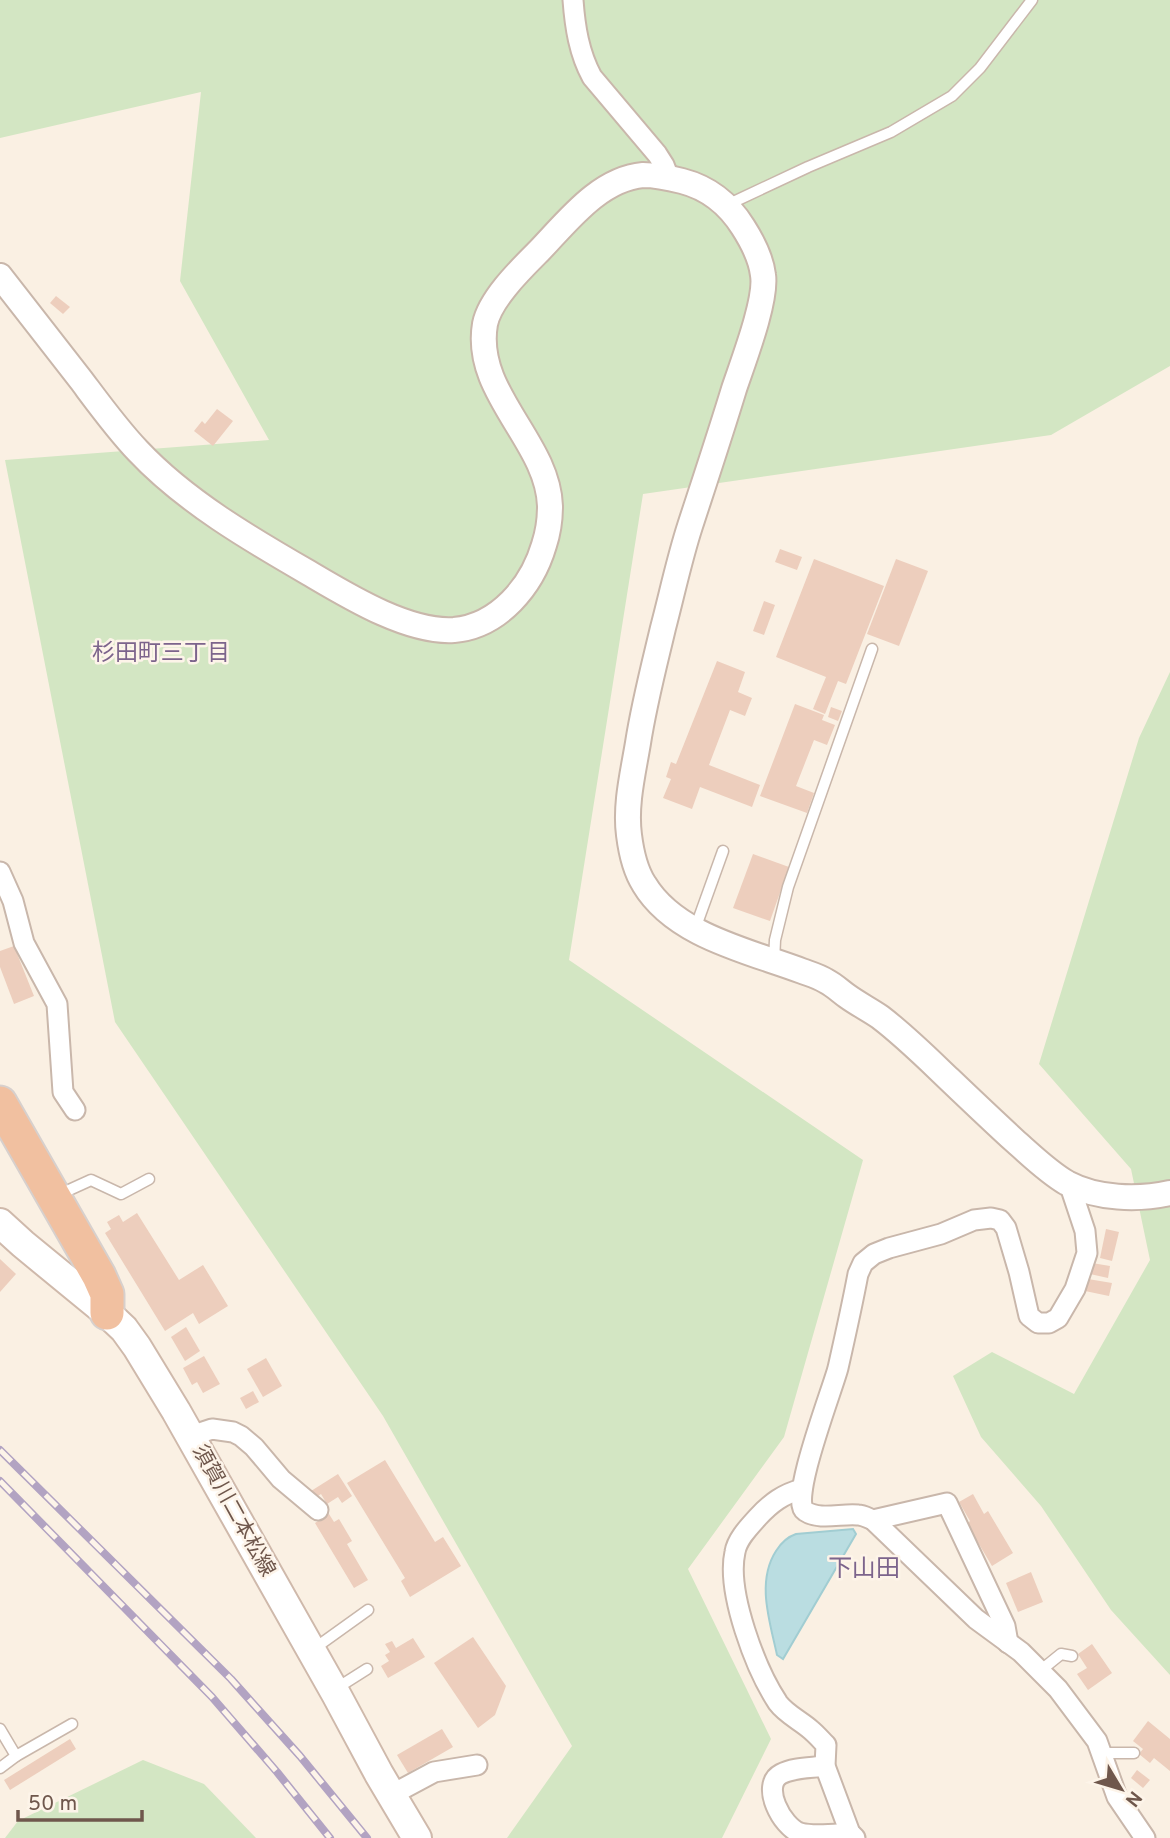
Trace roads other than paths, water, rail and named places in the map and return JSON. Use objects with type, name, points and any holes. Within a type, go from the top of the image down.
[{"type":"highway","points":[[0,1103],[99,1276],[107,1294],[107,1312]]},
{"type":"main road","name":"須賀川二本松線","points":[[0,1223],[107,1312],[137,1347],[191,1436],[417,1838]]},
{"type":"street","points":[[573,0],[575,29],[587,68],[657,154],[669,178]]},
{"type":"street","points":[[0,276],[136,449],[178,488],[274,553],[346,595],[405,621],[432,629],[452,630],[470,626],[497,614],[513,601],[530,579],[548,530],[548,494],[536,458],[497,393],[489,371],[484,330],[490,309],[527,262],[601,191],[616,183],[640,175],[669,178],[694,184],[718,197],[746,230],[755,248],[764,286],[709,472],[688,532],[647,692],[628,810],[628,830],[635,864],[644,885],[665,911],[682,924],[722,943],[826,981],[879,1016],[1042,1164],[1069,1183],[1101,1194],[1135,1197],[1170,1193]]},
{"type":"street","points":[[0,872],[13,901],[24,943],[57,1004],[63,1092],[75,1110]]},
{"type":"street","points":[[1069,1183],[1085,1231],[1087,1253],[1075,1289],[1058,1318],[1049,1323],[1038,1323],[1029,1316],[1006,1228],[1000,1220],[974,1220],[941,1234],[888,1248],[863,1263],[800,1505],[804,1511],[821,1515],[857,1515],[873,1520],[975,1619],[1021,1652],[1080,1715],[1097,1741],[1117,1797],[1145,1838]]},
{"type":"street","points":[[191,1436],[212,1429],[241,1436],[281,1479],[318,1510]]},
{"type":"street","points":[[802,1489],[787,1493],[767,1507],[747,1528],[735,1549],[732,1570],[741,1616],[760,1668],[780,1706],[812,1730],[826,1745],[825,1766],[853,1836],[800,1833],[790,1828],[779,1813],[773,1796],[773,1783],[780,1774],[825,1766]]},
{"type":"street","points":[[873,1520],[947,1503],[1005,1626],[1008,1643]]},
{"type":"street","points":[[391,1795],[434,1772],[477,1765]]},
{"type":"lane","points":[[727,205],[891,132],[952,96],[980,68],[1032,0]]},
{"type":"lane","points":[[774,961],[775,940],[788,887],[872,649]]},
{"type":"lane","points":[[695,929],[723,851]]},
{"type":"lane","points":[[54,1197],[91,1180],[121,1194],[149,1179]]},
{"type":"lane","points":[[311,1651],[368,1610]]},
{"type":"lane","points":[[1040,1671],[1061,1654],[1072,1656]]},
{"type":"lane","points":[[334,1690],[367,1669]]},
{"type":"lane","points":[[0,1768],[72,1724]]},
{"type":"lane","points":[[0,1729],[16,1756]]},
{"type":"lane","points":[[1102,1753],[1134,1753]]},
{"type":"water","points":[[853,1529],[856,1534],[783,1659],[777,1655],[766,1602],[767,1576],[776,1551],[784,1541],[796,1534]]},
{"type":"railway","points":[[0,1450],[231,1679],[300,1756],[367,1838]]},
{"type":"railway","points":[[0,1481],[212,1697],[330,1838]]},
{"type":"district","name":"杉田町三丁目","points":[[161,654]]},
{"type":"district","name":"下山田","points":[[864,1570]]}]
